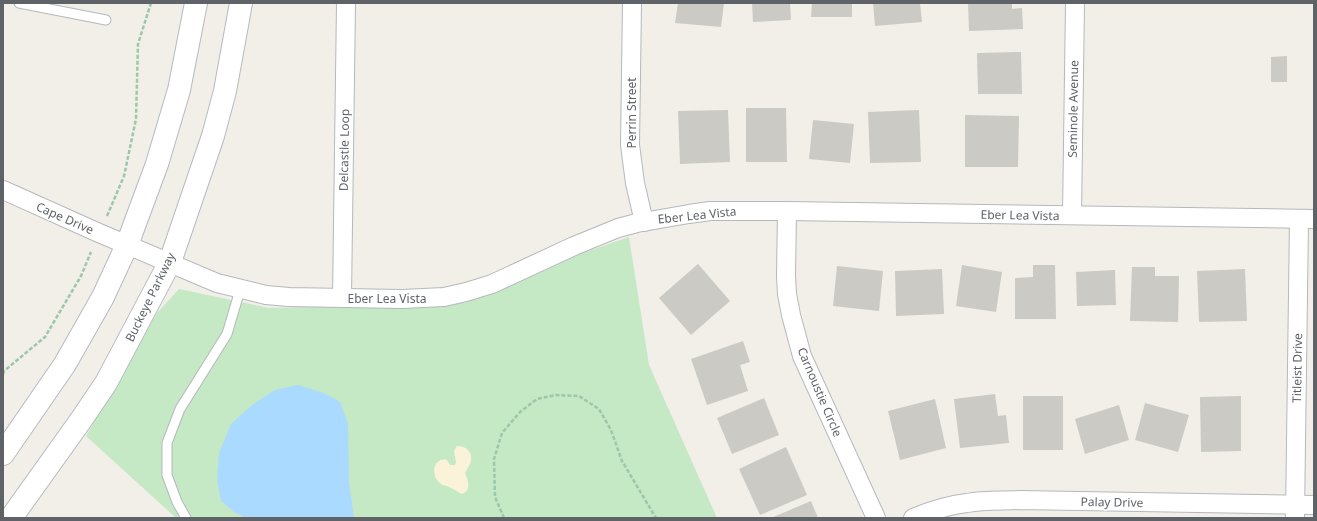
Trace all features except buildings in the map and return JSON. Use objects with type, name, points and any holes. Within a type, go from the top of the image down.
[{"type":"street","points":[[3,454],[65,364],[103,297],[127,245],[157,164],[179,90],[196,3]]},
{"type":"street","name":"Buckeye Parkway","points":[[11,518],[106,383],[170,262],[213,136],[225,90],[241,3]]},
{"type":"street","name":"Delcastle Loop","points":[[342,298],[346,3]]},
{"type":"street","name":"Perrin Street","points":[[632,3],[630,145],[635,183],[644,222]]},
{"type":"street","name":"Seminole Avenue","points":[[1072,215],[1075,3]]},
{"type":"street","name":"Cape Drive","points":[[3,190],[127,245]]},
{"type":"street","name":"Eber Lea Vista","points":[[127,245],[218,283],[240,290],[266,295],[342,298],[424,298],[444,297],[492,284],[574,246],[618,228],[710,211],[1307,219]]},
{"type":"street","name":"Carnoustie Circle","points":[[786,211],[787,294],[802,356],[876,518]]},
{"type":"street","name":"Titleist Drive","points":[[1295,511],[1307,219]]},
{"type":"street","name":"Palay Drive","points":[[913,518],[941,508],[966,503],[991,501],[1036,500],[1295,511],[1314,505]]},
{"type":"lane","points":[[18,3],[106,20]]},
{"type":"lane","points":[[186,518],[177,502],[167,475],[167,443],[180,409],[227,334],[240,290]]},
{"type":"path","points":[[3,374],[4,371],[45,337],[81,276],[124,176],[136,119],[138,44],[151,3]]},
{"type":"path","points":[[504,518],[495,496],[494,459],[502,433],[520,412],[537,399],[556,395],[579,396],[599,409],[611,430],[622,461],[656,518]]},
{"type":"green space","points":[[629,237],[649,365],[717,518],[176,518],[86,436],[157,313],[179,289],[269,308],[465,303],[560,261]]},
{"type":"sand","points":[[457,446],[466,448],[471,455],[470,464],[465,473],[468,488],[462,494],[440,483],[435,477],[434,473],[435,466],[440,461],[447,460],[450,465],[455,465],[456,462],[454,451]]},
{"type":"water","points":[[298,385],[324,393],[340,402],[348,424],[349,483],[354,518],[247,518],[234,512],[221,501],[217,479],[219,453],[231,424],[252,405],[275,390]]}]
